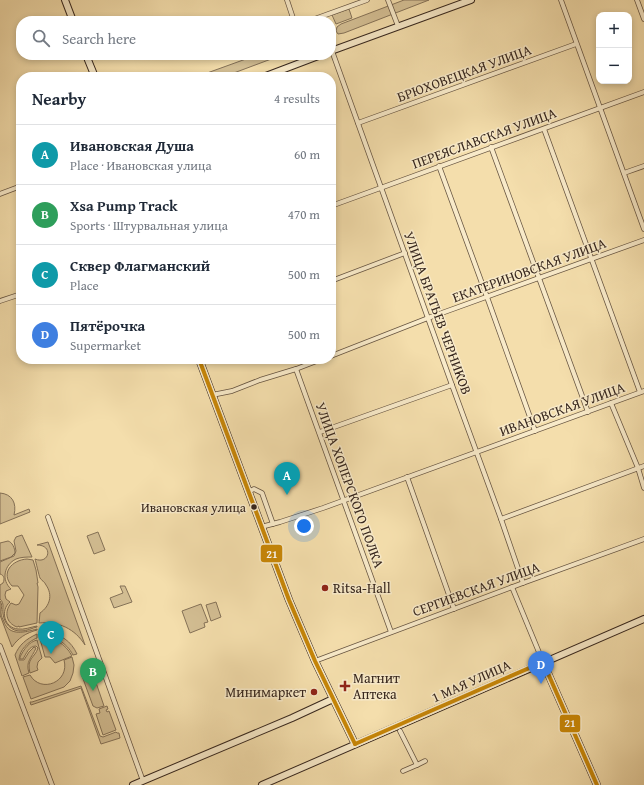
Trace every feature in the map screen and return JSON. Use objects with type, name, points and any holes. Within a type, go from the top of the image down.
[{"type":"main road","points":[[65,0],[71,16]]},
{"type":"main road","points":[[336,49],[471,0]]},
{"type":"main road","points":[[88,60],[93,72]]},
{"type":"main road","points":[[276,72],[308,60]]},
{"type":"main road","points":[[201,364],[289,600],[315,661],[355,744]]},
{"type":"main road","name":"1 МАЯ УЛИЦА","points":[[262,785],[644,619]]},
{"type":"main road","points":[[542,663],[556,691],[597,785]]},
{"type":"main road","points":[[133,785],[292,718],[333,699]]},
{"type":"street","points":[[286,0],[292,16]]},
{"type":"street","points":[[323,16],[367,0]]},
{"type":"street","points":[[388,0],[398,26]]},
{"type":"street","points":[[561,0],[644,229]]},
{"type":"street","points":[[637,0],[644,20]]},
{"type":"street","name":"БРЮХОВЕЦКАЯ УЛИЦА","points":[[358,123],[576,44]]},
{"type":"street","name":"УЛИЦА БРАТЬЕВ ЧЕРНИКОВ","points":[[335,60],[476,452],[502,519],[523,582]]},
{"type":"street","name":"ПЕРЕЯСЛАВСКАЯ УЛИЦА","points":[[336,204],[644,92]]},
{"type":"street","points":[[544,128],[642,392]]},
{"type":"street","points":[[491,147],[588,412]]},
{"type":"street","points":[[439,166],[535,431]]},
{"type":"street","points":[[624,173],[644,166]]},
{"type":"street","points":[[0,194],[16,188]]},
{"type":"street","name":"ЕКАТЕРИНОВСКАЯ УЛИЦА","points":[[336,354],[428,318],[644,240]]},
{"type":"street","points":[[336,279],[405,253]]},
{"type":"street","points":[[0,301],[16,296]]},
{"type":"street","points":[[212,395],[232,391],[309,364]]},
{"type":"street","name":"УЛИЦА ХОПЕРСКОГО ПОЛКА","points":[[296,369],[391,632]]},
{"type":"street","points":[[320,432],[452,385]]},
{"type":"street","name":"ИВАНОВСКАЯ УЛИЦА","points":[[261,527],[297,517],[642,392]]},
{"type":"street","points":[[611,403],[638,468],[644,488]]},
{"type":"street","points":[[502,519],[644,466]]},
{"type":"street","points":[[407,477],[454,609]]},
{"type":"street","points":[[248,492],[254,489],[262,493],[273,524]]},
{"type":"street","points":[[48,517],[143,781]]},
{"type":"street","name":"СЕРГИЕВСКАЯ УЛИЦА","points":[[315,661],[523,582],[644,539]]},
{"type":"street","points":[[512,587],[542,663]]},
{"type":"street","points":[[0,646],[52,785]]},
{"type":"street","points":[[400,731],[417,765]]},
{"type":"street","points":[[403,771],[425,761]]},
{"type":"shaded area","points":[[404,0],[429,0],[344,33],[338,34],[336,31],[337,27],[341,24]]},
{"type":"shaded area","points":[[349,9],[352,18],[336,24],[336,16],[332,15]]},
{"type":"shaded area","points":[[243,60],[269,60],[236,72],[210,72]]},
{"type":"shaded area","points":[[0,493],[8,495],[13,500],[15,507],[14,515],[29,509],[30,512],[0,524]]},
{"type":"shaded area","points":[[98,532],[105,550],[94,554],[87,536]]},
{"type":"shaded area","points":[[22,535],[32,557],[22,557],[16,559],[9,565],[5,573],[6,581],[11,589],[6,591],[6,599],[10,602],[5,609],[4,614],[7,622],[13,628],[25,629],[37,627],[26,631],[18,631],[11,628],[7,624],[4,617],[3,604],[0,599],[0,585],[3,583],[4,579],[0,574],[0,562],[14,556],[16,551],[14,541],[16,537]]},
{"type":"shaded area","points":[[8,541],[13,546],[15,553],[11,557],[0,561],[0,543]]},
{"type":"shaded area","points":[[48,542],[85,645],[81,639],[66,627],[53,623],[39,623],[40,613],[48,604],[50,596],[45,583],[40,578],[35,559],[40,560],[46,557],[48,551],[46,548],[37,545]]},
{"type":"shaded area","points":[[27,559],[33,560],[36,570],[38,583],[37,623],[17,627],[8,620],[7,610],[11,603],[16,605],[19,604],[24,595],[18,586],[12,586],[7,576],[9,568],[12,565]]},
{"type":"shaded area","points":[[120,586],[125,586],[132,602],[114,608],[110,598],[123,593]]},
{"type":"shaded area","points":[[0,601],[2,605],[1,613],[4,622],[10,630],[18,632],[37,629],[23,636],[12,647],[0,615]]},
{"type":"shaded area","points":[[216,602],[221,617],[211,621],[206,605]]},
{"type":"shaded area","points":[[201,604],[208,622],[204,623],[205,627],[190,633],[182,611]]},
{"type":"shaded area","points":[[47,633],[57,635],[65,639],[72,645],[77,654],[73,655],[67,646],[59,640],[45,637],[40,638],[39,634]]},
{"type":"shaded area","points":[[37,634],[37,638],[31,641],[23,649],[19,656],[19,660],[24,660],[34,647],[36,648],[28,662],[29,673],[22,676],[15,655],[23,643]]},
{"type":"shaded area","points":[[40,639],[50,639],[59,642],[69,651],[72,656],[55,663],[50,657],[45,657]]},
{"type":"shaded area","points":[[37,640],[42,658],[38,662],[38,670],[30,673],[29,664],[38,648],[36,646],[31,647],[23,659],[20,659],[20,657],[27,646]]},
{"type":"shaded area","points":[[72,657],[74,665],[70,681],[64,687],[31,699],[23,677],[30,675],[35,681],[41,684],[53,683],[63,674],[65,668],[64,660]]},
{"type":"shaded area","points":[[91,668],[104,706],[97,708],[93,706],[82,676],[84,671]]},
{"type":"shaded area","points":[[81,686],[100,736],[103,737],[116,732],[119,733],[120,738],[101,744],[81,688],[31,705],[30,702]]},
{"type":"shaded area","points":[[107,706],[108,709],[106,710],[107,712],[109,711],[116,730],[103,735],[96,714],[100,713],[99,709]]},
{"type":"transit line","name":"21","points":[[201,364],[289,600],[315,661],[355,744]]},
{"type":"transit line","name":"21","points":[[543,662],[597,785]]},
{"type":"transit line","name":"21","points":[[355,744],[543,662]]},
{"type":"place","name":"Ивановская Душа","points":[[287,495]]},
{"type":"place","name":"Ивановская улица","points":[[254,507]]},
{"type":"place","name":"Ritsa-Hall","points":[[325,588]]},
{"type":"place","name":"Сквер Флагманский","points":[[51,654]]},
{"type":"place","name":"Пятёрочка","points":[[541,684]]},
{"type":"place","name":"Магнит Аптека","points":[[345,686]]},
{"type":"place","name":"Xsa Pump Track","points":[[93,691]]},
{"type":"place","name":"Минимаркет","points":[[314,692]]}]
